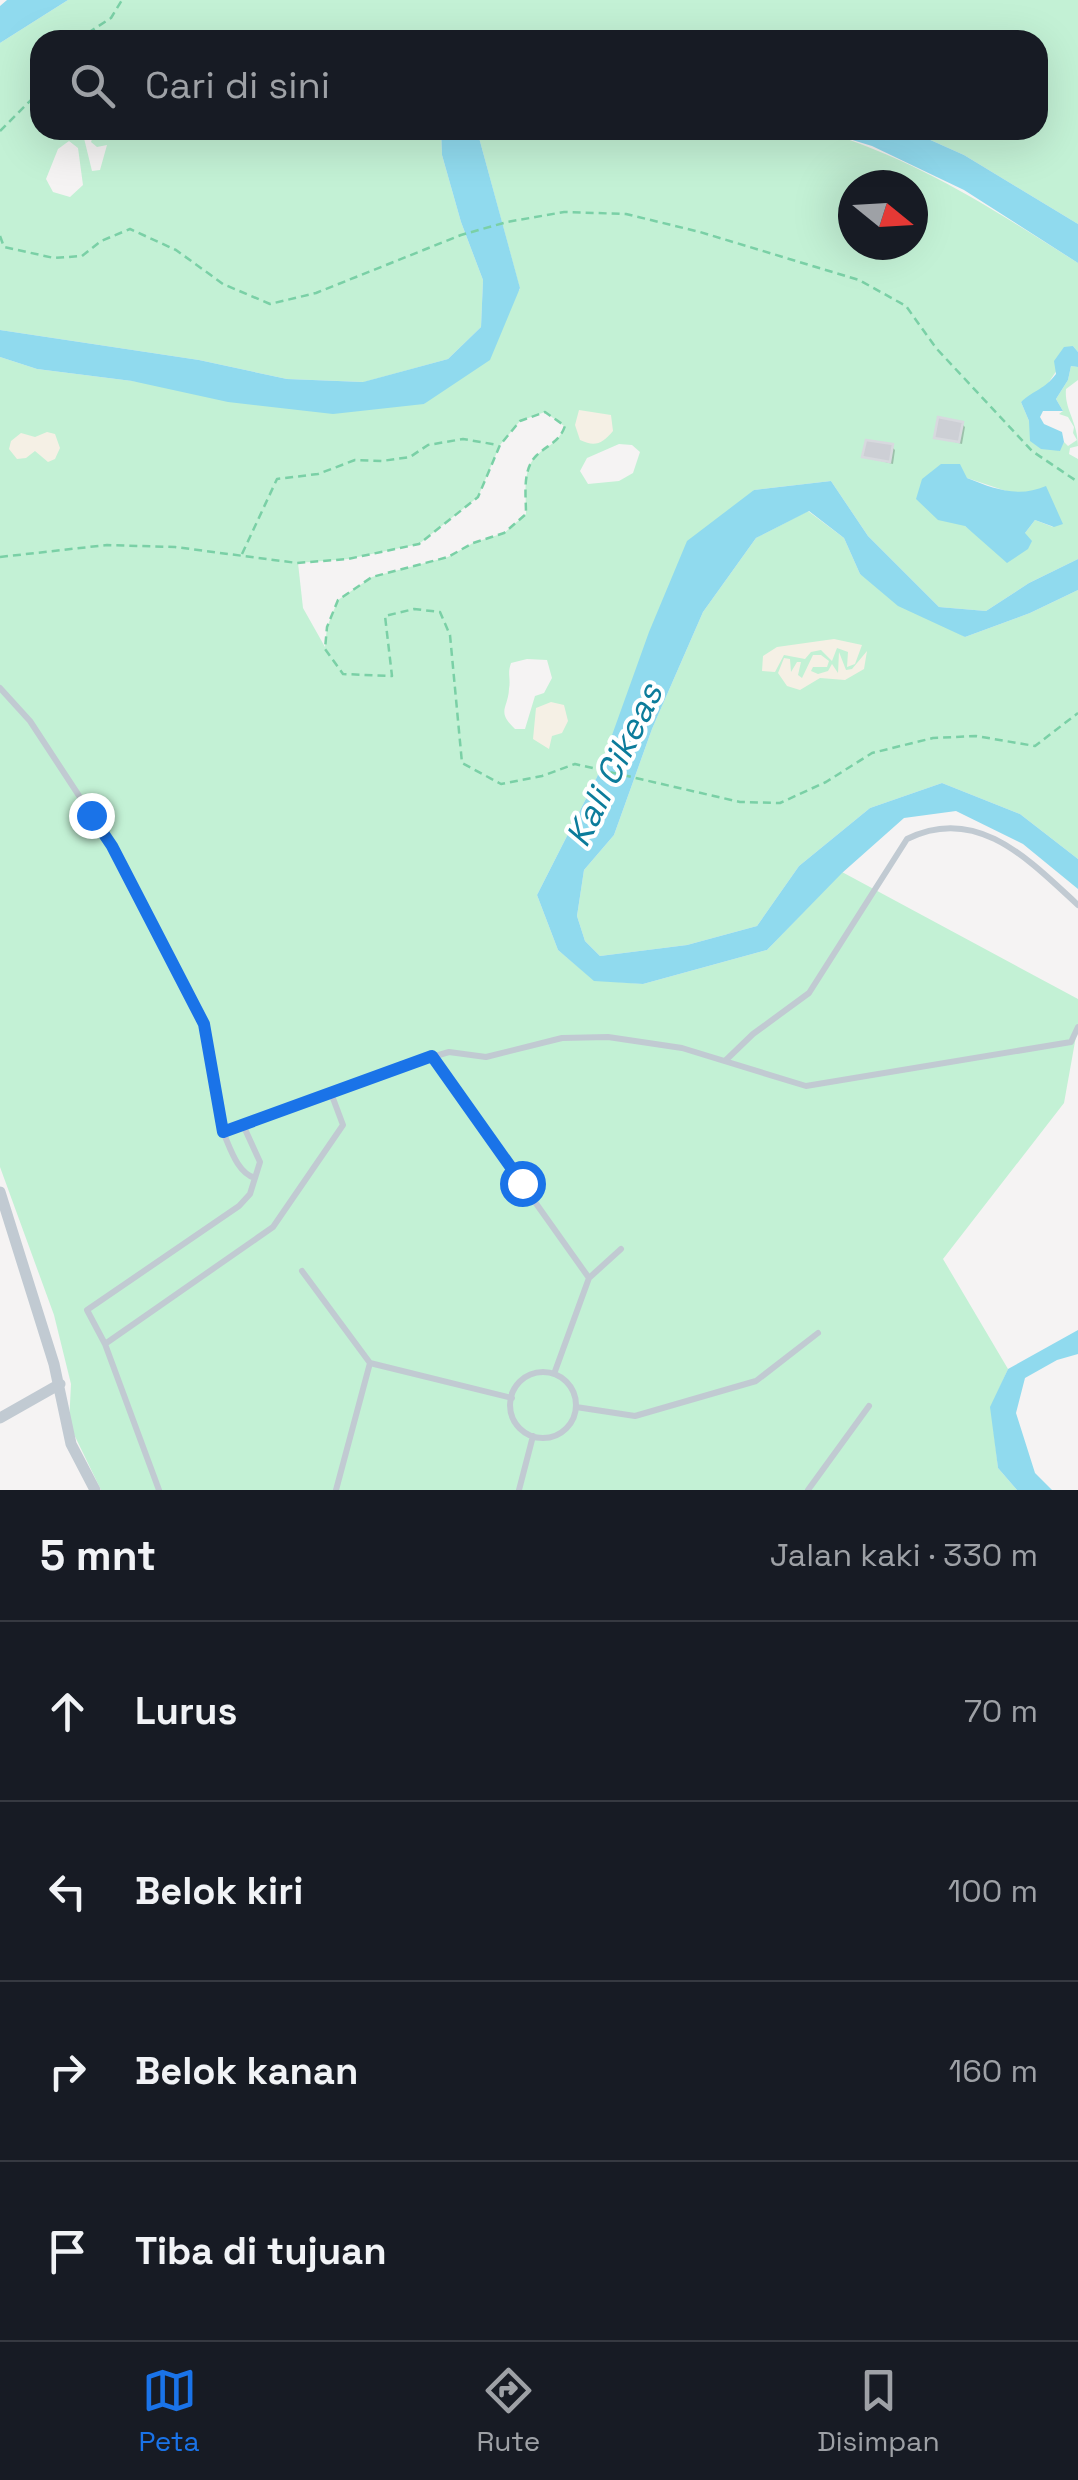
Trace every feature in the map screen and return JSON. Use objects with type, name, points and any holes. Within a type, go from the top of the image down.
[{"type":"street","points":[[0,1192],[60,1384],[71,1444],[96,1490]]},
{"type":"street","points":[[0,1418],[60,1384]]},
{"type":"lane","points":[[0,688],[30,721],[112,846],[204,1024],[223,1132],[240,1167],[247,1176],[255,1178]]},
{"type":"lane","points":[[726,1060],[753,1034],[808,994],[906,839],[928,829],[979,832],[1025,856],[1078,905]]},
{"type":"lane","points":[[223,1132],[432,1056],[449,1052],[486,1057],[562,1038],[608,1037],[682,1048],[806,1086],[1072,1042],[1078,1028]]},
{"type":"lane","points":[[432,1056],[589,1278]]},
{"type":"lane","points":[[105,1344],[273,1227],[343,1125],[332,1093]]},
{"type":"lane","points":[[159,1490],[105,1344],[87,1310],[239,1206],[250,1194],[260,1162],[244,1126]]},
{"type":"lane","points":[[554,1374],[589,1278],[621,1249]]},
{"type":"lane","points":[[302,1271],[370,1363],[512,1398]]},
{"type":"lane","points":[[576,1407],[635,1416],[756,1381],[818,1333]]},
{"type":"lane","points":[[336,1490],[370,1363]]},
{"type":"lane","points":[[543,1372],[554,1374],[570,1386],[576,1407],[566,1428],[556,1436],[533,1436],[515,1421],[512,1398],[523,1380],[543,1372]]},
{"type":"lane","points":[[808,1490],[869,1406]]},
{"type":"lane","points":[[520,1490],[533,1436]]},
{"type":"path","points":[[92,30],[111,18],[122,1]]},
{"type":"path","points":[[0,131],[30,100]]},
{"type":"path","points":[[0,236],[4,248],[54,258],[82,256],[101,241],[130,229],[176,250],[223,284],[270,304],[316,293],[462,235],[507,222],[564,212],[626,214],[860,280],[906,306],[936,348],[1032,452],[1078,482]]},
{"type":"path","points":[[0,557],[107,545],[174,547],[297,564],[348,559],[419,544],[478,497],[500,445],[520,420],[545,412],[565,426],[560,439],[533,458],[526,476],[526,514],[504,533],[473,543],[448,557],[372,577],[338,600],[327,627],[325,649],[343,674],[392,676],[385,616],[414,610],[440,612],[450,635],[462,763],[501,784],[575,764],[740,802],[780,803],[826,782],[872,752],[933,738],[962,737],[1035,746],[1078,713]]},
{"type":"path","points":[[242,556],[277,480],[318,474],[354,460],[410,457],[428,445],[463,439],[500,445]]},
{"type":"green space","points":[[68,0],[1078,0],[1078,224],[964,155],[930,140],[1048,140],[1048,30],[30,30],[30,140],[84,140],[92,171],[100,170],[107,145],[97,147],[92,140],[441,140],[461,222],[483,280],[481,327],[448,359],[364,382],[287,379],[199,360],[0,330],[0,43]],"holes":[[[69,141],[78,148],[83,185],[70,197],[53,192],[46,179],[58,149]]]},
{"type":"green space","points":[[480,140],[850,140],[921,170],[838,170],[838,260],[928,260],[928,174],[1078,263],[1078,352],[1073,346],[1045,388],[1021,402],[1029,421],[1059,451],[1064,442],[1068,446],[1077,440],[1074,427],[1068,417],[1059,414],[1063,411],[1056,399],[1068,380],[1071,366],[1078,367],[1078,380],[1066,389],[1066,396],[1077,437],[1078,446],[1070,448],[1069,454],[1078,459],[1078,559],[1029,583],[986,611],[939,607],[868,536],[831,481],[754,490],[604,755],[597,777],[537,895],[558,950],[594,980],[643,984],[767,950],[842,872],[1078,999],[1078,1025],[1064,1103],[943,1259],[1008,1369],[991,1407],[998,1468],[1017,1490],[101,1490],[69,1424],[71,1384],[54,1315],[0,1167],[0,357],[37,369],[132,381],[424,404],[520,289]],"holes":[[[545,412],[564,426],[559,437],[536,456],[529,468],[526,514],[504,533],[473,543],[448,557],[372,577],[338,600],[327,627],[325,647],[303,608],[298,563],[348,559],[419,544],[478,497],[500,445],[520,421]],[[619,444],[632,445],[640,452],[633,473],[619,481],[588,484],[580,471],[587,458]],[[967,478],[1009,492],[1032,493],[1053,527],[1035,520],[1025,533],[985,541],[965,526]],[[547,660],[552,678],[544,693],[535,696],[525,729],[515,729],[504,714],[510,667],[511,663]]]},
{"type":"green space","points":[[808,511],[844,538],[860,574],[965,637],[1078,590],[1078,859],[1020,814],[942,783],[870,808],[799,866],[757,926],[687,945],[600,956],[585,941],[577,916],[584,870],[614,835],[652,729],[703,612],[756,538]]},
{"type":"sand","points":[[579,410],[611,415],[613,431],[598,443],[580,440],[575,425]]},
{"type":"sand","points":[[47,432],[55,434],[60,448],[55,459],[48,462],[35,451],[17,459],[9,449],[11,441],[21,433],[35,437]]},
{"type":"sand","points":[[834,639],[862,645],[855,664],[847,667],[848,652],[837,648],[832,661],[821,650],[811,652],[805,659],[784,655],[775,672],[762,671],[763,656],[777,647]]},
{"type":"sand","points":[[867,651],[864,669],[845,680],[820,678],[800,690],[787,686],[778,673],[784,658],[790,659],[791,672],[801,662],[798,675],[802,678],[813,655],[821,655],[829,661],[827,667],[813,667],[811,671],[828,671],[832,664],[838,673],[839,652],[846,670],[852,669]]},
{"type":"sand","points":[[551,702],[564,705],[568,721],[562,733],[552,736],[549,749],[533,739],[536,708]]},
{"type":"water","points":[[7,0],[68,0],[0,43],[0,6]]},
{"type":"water","points":[[441,140],[480,140],[520,288],[490,360],[424,404],[333,414],[228,402],[132,381],[37,369],[0,357],[0,330],[199,360],[287,379],[363,382],[448,359],[481,327],[483,280],[442,155]]},
{"type":"water","points":[[852,140],[930,140],[964,155],[1078,224],[1078,263],[964,190]]},
{"type":"water","points":[[1073,346],[1078,352],[1078,367],[1071,366],[1068,380],[1056,399],[1063,411],[1043,411],[1040,417],[1044,424],[1062,432],[1064,442],[1060,451],[1041,449],[1030,441],[1029,421],[1021,402],[1052,379],[1056,374],[1054,361],[1064,347]]},
{"type":"water","points":[[941,464],[960,464],[967,478],[1007,491],[1046,486],[1063,524],[1054,527],[1035,520],[1025,533],[1032,541],[1028,549],[1007,563],[965,526],[938,520],[916,499],[922,479]]},
{"type":"water","name":"Kali Cikeas","points":[[831,481],[868,536],[939,607],[986,611],[1029,583],[1078,559],[1078,590],[965,637],[898,606],[860,574],[844,538],[809,511],[756,538],[703,612],[652,729],[614,835],[584,870],[577,916],[585,941],[600,956],[687,945],[757,926],[799,866],[870,808],[942,783],[1020,814],[1078,859],[1078,889],[1023,844],[956,811],[904,818],[842,873],[767,950],[643,984],[594,981],[558,950],[537,895],[597,777],[649,632],[687,541],[754,490]]},
{"type":"water","points":[[1078,1330],[1078,1354],[1057,1360],[1025,1378],[1016,1413],[1035,1473],[1052,1490],[1017,1490],[998,1468],[990,1407],[1008,1369]]},
{"type":"building","points":[[938,417],[963,422],[959,442],[934,438]]},
{"type":"building","points":[[866,440],[893,444],[890,462],[862,457]]},
{"type":"route","points":[[91,815],[112,846],[204,1024],[223,1132],[432,1056],[522,1183]]}]
